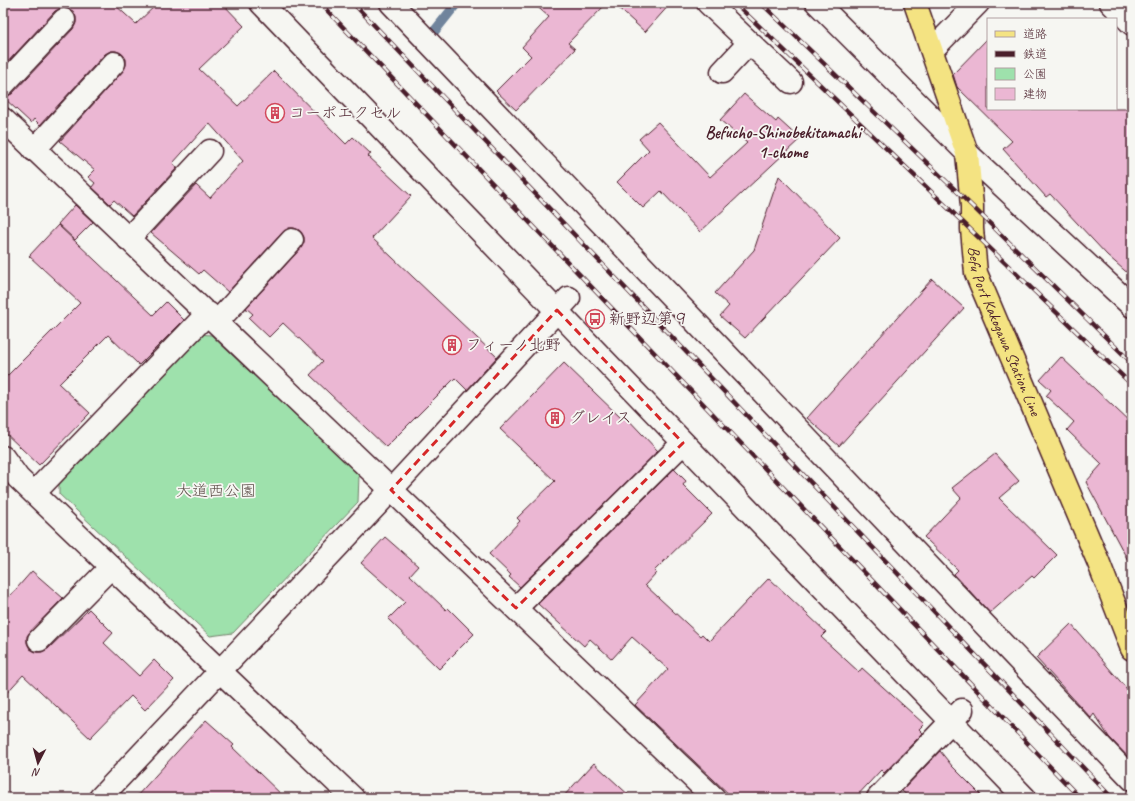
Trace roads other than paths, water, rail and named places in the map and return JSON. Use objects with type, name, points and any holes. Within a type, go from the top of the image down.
[{"type":"main road","name":"Befu Port Kakogawa Station Line","points":[[915,3],[967,153],[976,273],[1098,561],[1132,650]]},
{"type":"street","points":[[261,3],[563,304],[683,443],[956,715],[1025,798]]},
{"type":"street","points":[[391,3],[1132,779]]},
{"type":"street","points":[[708,3],[791,82]]},
{"type":"street","points":[[817,3],[967,153],[1132,306]]},
{"type":"street","points":[[932,50],[978,3]]},
{"type":"street","points":[[1111,3],[1132,24]]},
{"type":"street","points":[[3,85],[64,20]]},
{"type":"street","points":[[722,72],[750,43]]},
{"type":"street","points":[[34,150],[114,63]]},
{"type":"street","points":[[3,119],[714,798]]},
{"type":"street","points":[[128,239],[210,151]]},
{"type":"street","points":[[34,493],[292,240]]},
{"type":"street","points":[[100,798],[392,490],[563,304]]},
{"type":"street","points":[[516,608],[683,443]]},
{"type":"street","points":[[3,457],[10,484],[34,493],[353,798]]},
{"type":"street","points":[[39,640],[111,567]]},
{"type":"street","points":[[878,798],[956,715]]},
{"type":"waterway","points":[[433,33],[457,3]]},
{"type":"railway","points":[[320,3],[1080,798]]},
{"type":"railway","points":[[353,3],[1112,798]]},
{"type":"railway","points":[[735,3],[1132,385]]},
{"type":"railway","points":[[761,3],[972,206],[1132,363]]},
{"type":"place","name":"コーポエクセル","points":[[275,113]]},
{"type":"place","name":"新野辺第９","points":[[595,319]]},
{"type":"place","name":"フィーノ北野","points":[[452,345]]},
{"type":"place","name":"グレイス","points":[[555,418]]},
{"type":"district","name":"Befucho-Shinobekitamachi 1-chome","points":[[783,142]]},
{"type":"park label","name":"大道西公園","points":[[216,491]]}]
